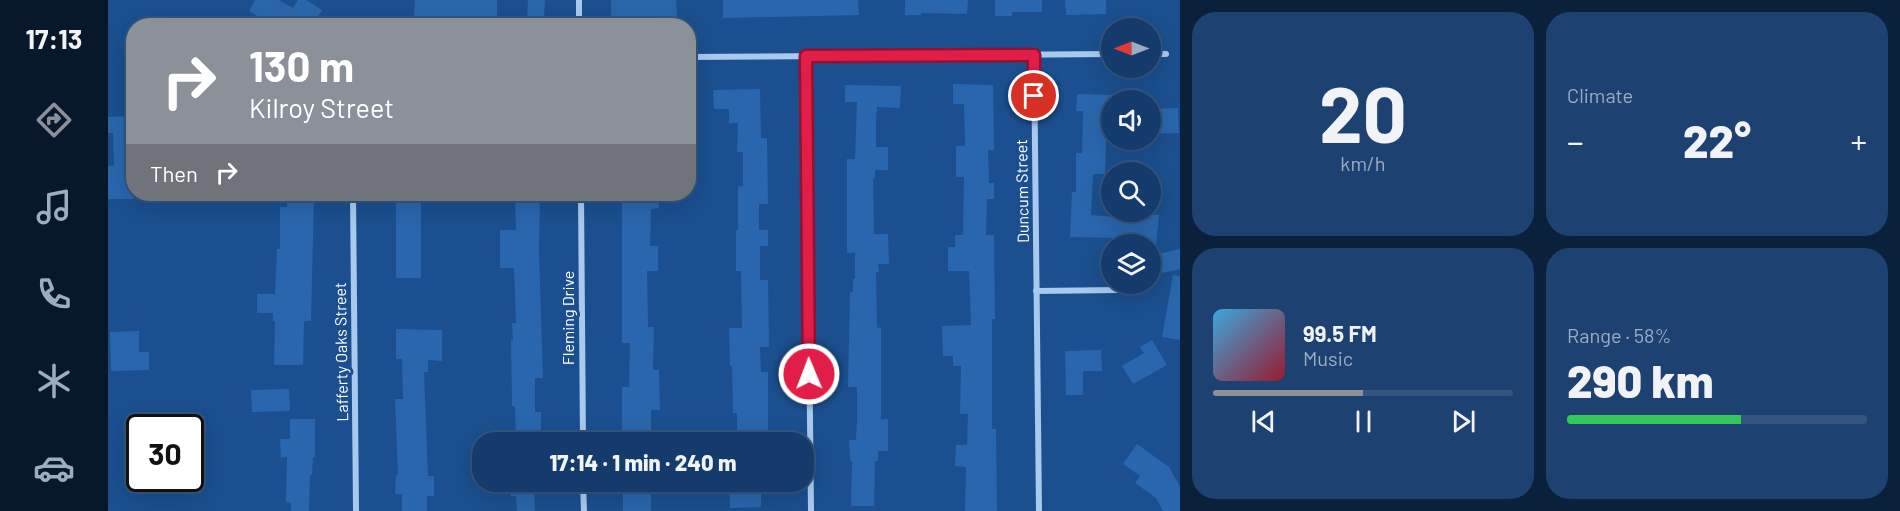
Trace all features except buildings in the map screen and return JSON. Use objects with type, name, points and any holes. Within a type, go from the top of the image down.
[{"type":"street","points":[[579,0],[579,18]]},
{"type":"street","points":[[696,57],[1101,54]]},
{"type":"street","points":[[1161,54],[1166,54]]},
{"type":"street","name":"Duncum Street","points":[[1034,55],[1039,511]]},
{"type":"street","points":[[806,56],[811,511]]},
{"type":"street","name":"Lafferty Oaks Street","points":[[353,201],[356,511]]},
{"type":"street","name":"Fleming Drive","points":[[581,201],[583,432]]},
{"type":"street","points":[[1036,291],[1101,290]]},
{"type":"street","points":[[583,492],[584,511]]},
{"type":"route","points":[[809,374],[806,56],[1034,55],[1034,96]]}]
